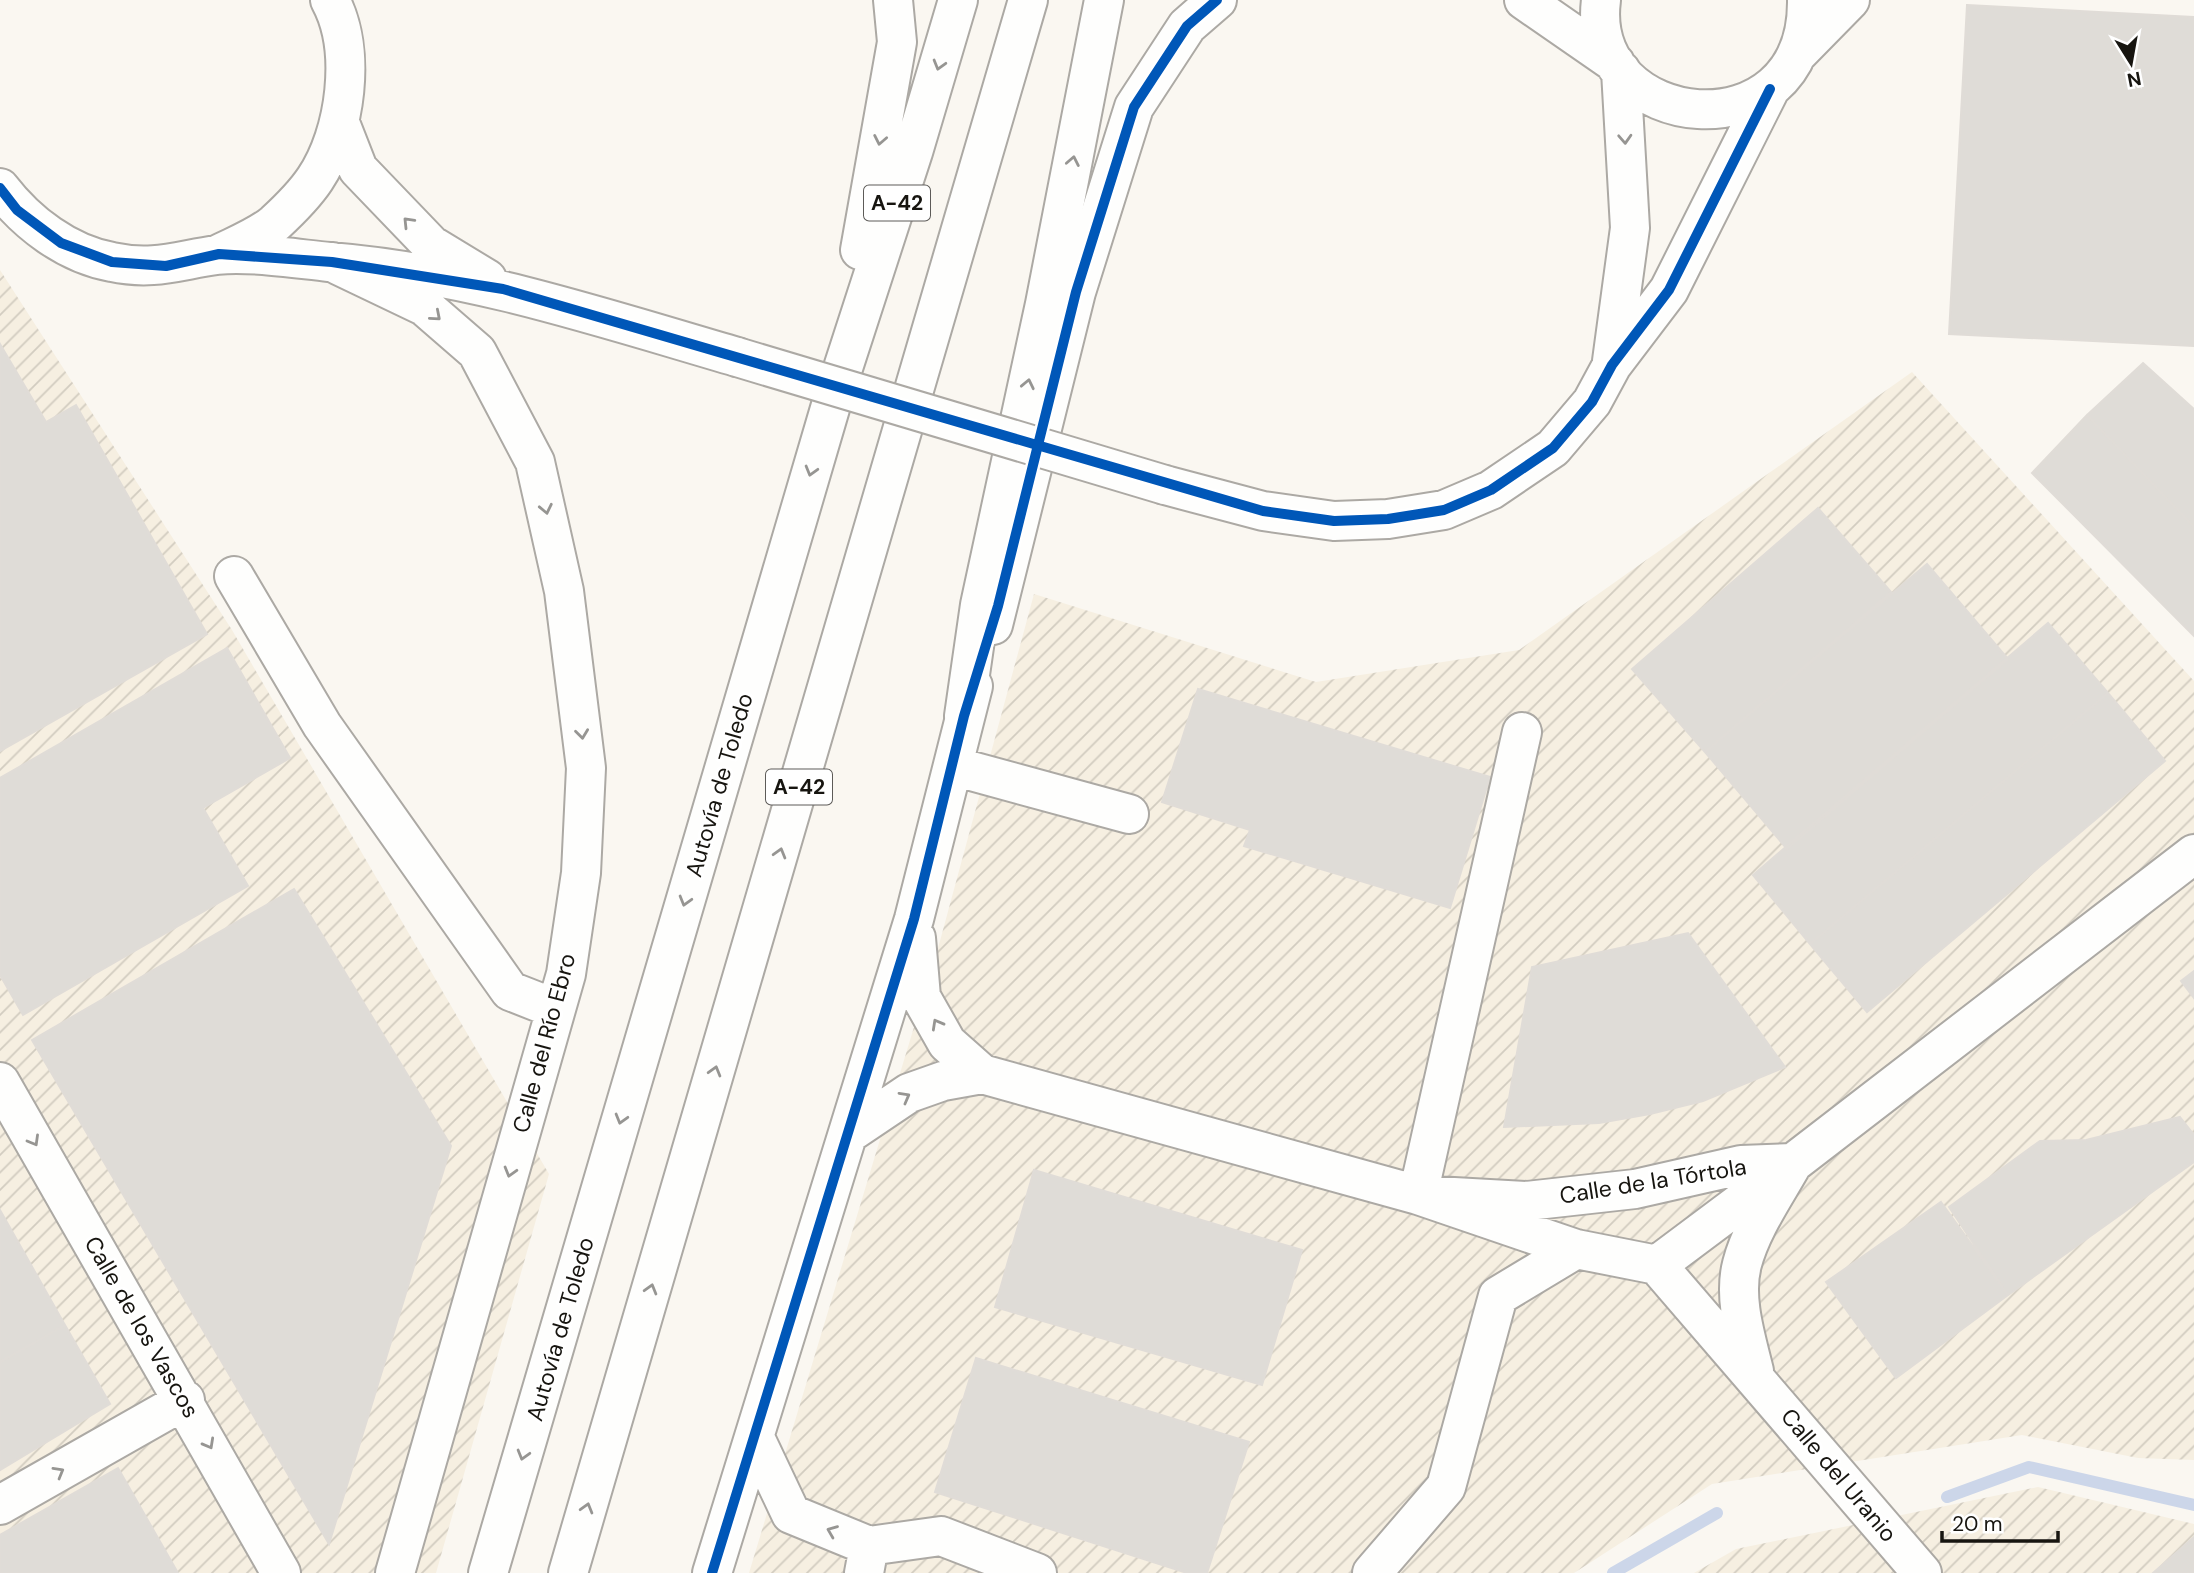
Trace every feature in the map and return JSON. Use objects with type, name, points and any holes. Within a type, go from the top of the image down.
[{"type":"main road","points":[[0,188],[17,211],[61,243],[112,262],[166,266],[219,254],[274,225],[315,179],[340,123],[346,66],[336,10],[330,0]]},
{"type":"main road","points":[[831,405],[889,96],[897,42],[893,0]]},
{"type":"main road","name":"Autovía de Toledo","points":[[488,1573],[831,405],[913,152],[958,0]]},
{"type":"main road","name":"A-42","points":[[568,1573],[1028,0]]},
{"type":"main road","points":[[712,1573],[914,919],[953,766],[964,716],[980,605],[1045,304],[1104,0]]},
{"type":"main road","points":[[964,716],[998,606],[1076,292],[1134,107],[1187,26],[1217,0]]},
{"type":"main road","points":[[1524,0],[1618,67],[1645,93],[1675,108],[1708,112],[1741,105],[1770,89]]},
{"type":"main road","points":[[1601,0],[1604,37],[1618,67],[1630,228],[1612,365]]},
{"type":"main road","points":[[1797,54],[1807,22],[1807,0]]},
{"type":"main road","points":[[219,254],[332,262],[503,289],[1165,485],[1263,511],[1334,521],[1388,519],[1444,510],[1491,490],[1553,448],[1592,402],[1612,365],[1668,290],[1770,89],[1797,54],[1850,0]]},
{"type":"main road","points":[[340,123],[358,169],[431,245],[503,289]]},
{"type":"main road","name":"Calle del Río Ebro","points":[[332,262],[424,306],[477,352],[535,462],[564,591],[586,768],[580,873],[566,974],[395,1573]]},
{"type":"main road","points":[[234,576],[322,725],[510,992],[556,1009]]},
{"type":"main road","points":[[1522,732],[1418,1195],[1576,1249],[1657,1265],[2194,854]]},
{"type":"main road","points":[[953,766],[1129,814]]},
{"type":"main road","name":"Calle de la Tórtola","points":[[914,919],[921,997],[947,1043],[982,1074]]},
{"type":"main road","name":"Calle de la Tórtola","points":[[848,1134],[909,1093],[943,1081],[982,1074],[1418,1195],[1527,1201],[1635,1189],[1741,1165],[1793,1163]]},
{"type":"main road","name":"Calle de los Vascos","points":[[0,1082],[185,1400],[281,1573]]},
{"type":"main road","points":[[1755,1376],[1741,1315],[1741,1266],[1762,1217],[1793,1163]]},
{"type":"main road","points":[[1372,1573],[1446,1487],[1498,1296],[1576,1249]]},
{"type":"main road","name":"Calle del Uranio","points":[[1657,1265],[1755,1376],[1921,1573]]},
{"type":"main road","points":[[0,1505],[185,1400]]},
{"type":"main road","points":[[755,1438],[791,1514],[867,1560],[941,1536],[1037,1573]]},
{"type":"shaded area","points":[[0,270],[232,630],[549,1174],[436,1573],[0,1573]]},
{"type":"shaded area","points":[[1912,372],[2194,681],[2194,1460],[2138,1458],[2022,1435],[1712,1484],[1574,1573],[749,1573],[940,941],[1034,594],[1316,682],[1519,650]]},
{"type":"shaded area","points":[[2038,1487],[2194,1524],[2194,1573],[1694,1573],[1736,1549]]},
{"type":"building","points":[[1967,5],[2194,17],[2194,346],[1949,334]]},
{"type":"building","points":[[0,344],[46,422],[76,405],[207,634],[0,751]]},
{"type":"building","points":[[2143,363],[2194,409],[2194,527],[2087,415]]},
{"type":"building","points":[[2087,415],[2194,527],[2194,636],[2032,473]]},
{"type":"building","points":[[1818,508],[1891,592],[1705,752],[1632,669]]},
{"type":"building","points":[[1927,564],[2008,659],[1787,849],[1705,752]]},
{"type":"building","points":[[2048,623],[2108,693],[1810,944],[1753,875]]},
{"type":"building","points":[[227,648],[290,758],[203,808],[248,886],[23,1015],[0,975],[0,778]]},
{"type":"building","points":[[1198,689],[1490,777],[1450,908],[1244,846],[1250,830],[1162,802]]},
{"type":"building","points":[[2108,693],[2165,761],[1867,1012],[1810,944]]},
{"type":"building","points":[[294,889],[451,1146],[329,1544],[32,1040]]},
{"type":"building","points":[[1688,933],[1785,1067],[1703,1101],[1650,1114],[1599,1123],[1504,1127],[1532,967]]},
{"type":"building","points":[[2194,971],[2194,998],[2181,981]]},
{"type":"building","points":[[2180,1117],[2194,1135],[2194,1162],[2008,1295],[1949,1207],[2040,1141],[2086,1140]]},
{"type":"building","points":[[1034,1170],[1302,1250],[1262,1385],[995,1307]]},
{"type":"building","points":[[1941,1202],[2008,1295],[1896,1378],[1826,1282]]},
{"type":"building","points":[[0,1210],[65,1325],[0,1362]]},
{"type":"building","points":[[65,1325],[110,1404],[0,1470],[0,1362]]},
{"type":"building","points":[[976,1358],[1249,1442],[1207,1573],[1187,1573],[935,1492]]},
{"type":"building","points":[[118,1468],[178,1573],[0,1573],[0,1535]]},
{"type":"building","points":[[2194,1537],[2194,1573],[2153,1573]]},
{"type":"waterway","points":[[1947,1497],[2029,1467],[2194,1505]]},
{"type":"waterway","points":[[1613,1573],[1717,1513]]},
{"type":"cycle path","points":[[712,1573],[914,919],[964,716],[998,606],[1076,292],[1134,107],[1187,26],[1217,0]]},
{"type":"cycle path","points":[[0,188],[17,210],[61,243],[112,262],[166,266],[219,254],[332,262],[503,289],[1263,511],[1334,521],[1388,519],[1444,510],[1491,490],[1553,448],[1592,402],[1612,365],[1669,290],[1770,89]]}]
